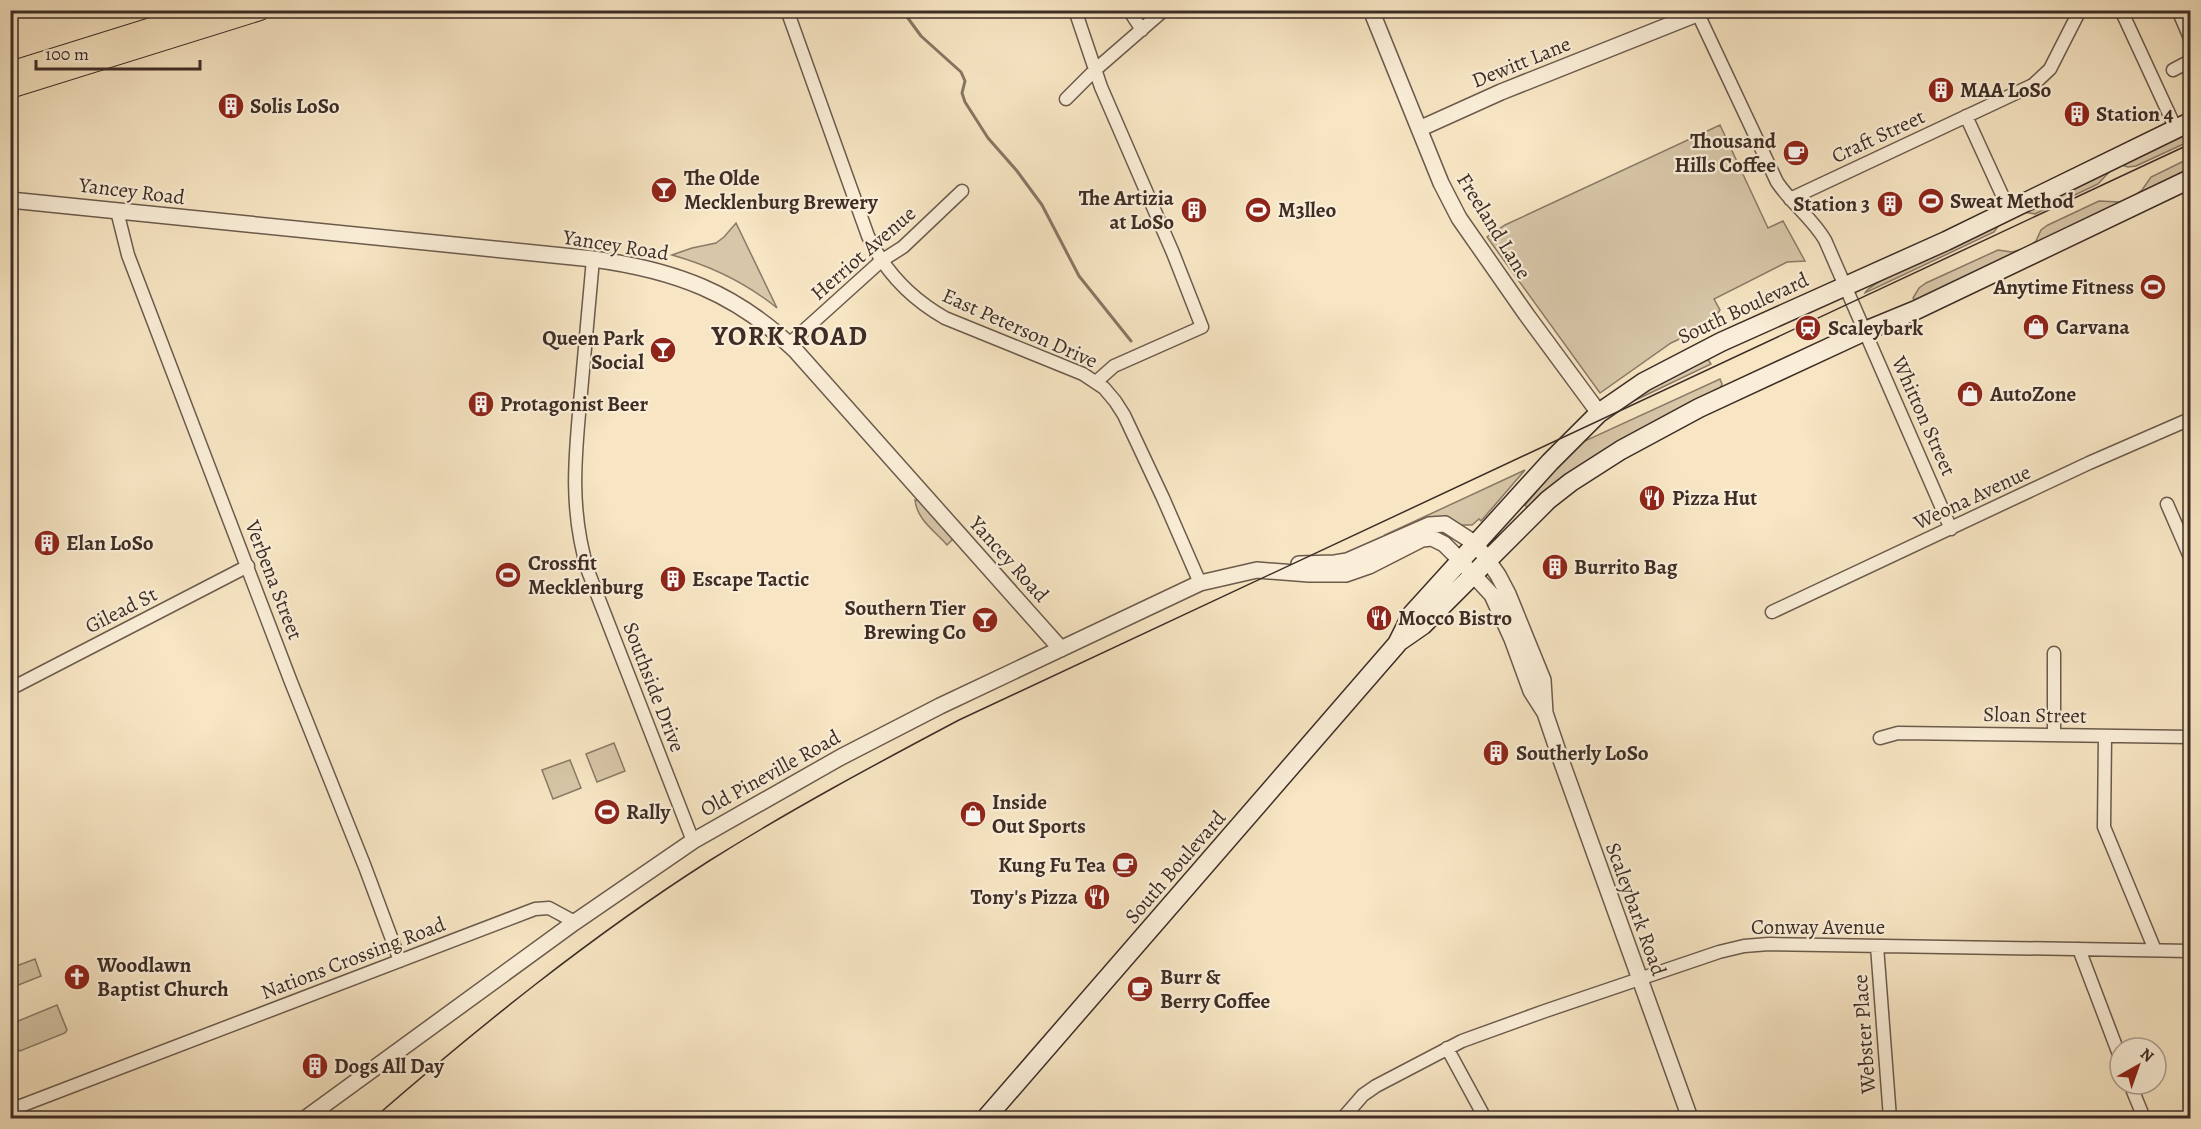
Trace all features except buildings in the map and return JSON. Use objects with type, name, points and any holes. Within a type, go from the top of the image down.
[{"type":"main road","points":[[10,72],[209,10]]},
{"type":"main road","points":[[10,88],[260,10]]},
{"type":"main road","name":"South Boulevard","points":[[986,1119],[1397,644],[1423,625],[1467,567],[1476,544],[1550,462],[1599,413],[1644,382],[1679,363],[2009,210],[2183,126]]},
{"type":"main road","name":"South Boulevard","points":[[1467,567],[1488,559],[1548,500],[1571,482],[1621,450],[1699,408],[1865,331],[1916,310],[2190,179]]},
{"type":"street","name":"East Peterson Drive","points":[[787,10],[868,236],[881,261],[910,294],[945,318],[1083,374],[1115,401],[1124,415],[1163,498],[1200,583]]},
{"type":"street","points":[[1075,10],[1095,70],[1202,327],[1114,366],[1095,382]]},
{"type":"street","points":[[1129,10],[1142,30]]},
{"type":"street","points":[[1066,99],[1095,70],[1164,10]]},
{"type":"street","name":"Freeland Lane","points":[[1371,10],[1441,183],[1459,218],[1599,413]]},
{"type":"street","name":"Craft Street","points":[[1790,199],[2040,80],[2050,69],[2080,10]]},
{"type":"street","points":[[2121,10],[2183,126]]},
{"type":"street","points":[[2178,10],[2190,38]]},
{"type":"street","name":"Dewitt Lane","points":[[1419,129],[1501,92],[1703,12]]},
{"type":"street","name":"Whitton Street","points":[[1703,12],[1777,182],[1820,233],[1951,529]]},
{"type":"street","points":[[2173,70],[2190,61]]},
{"type":"street","points":[[1966,116],[2009,210]]},
{"type":"street","name":"Herriot Avenue","points":[[789,344],[881,261],[903,246],[962,191]]},
{"type":"street","points":[[10,237],[11,200]]},
{"type":"street","name":"Yancey Road","points":[[11,200],[593,259],[646,267],[693,282],[748,312],[789,344],[1061,649]]},
{"type":"street","name":"Verbena Street","points":[[117,211],[128,255],[400,961]]},
{"type":"street","name":"Southside Drive","points":[[593,259],[574,465],[575,511],[588,571],[693,841]]},
{"type":"street","name":"Weona Avenue","points":[[1772,612],[2098,459],[2190,419]]},
{"type":"street","points":[[2167,504],[2190,557]]},
{"type":"street","name":"Old Pineville Road","points":[[1200,583],[1213,571],[1237,563],[1267,561],[1308,564],[1347,561],[1429,525],[1445,524],[1476,544]]},
{"type":"street","name":"Old Pineville Road","points":[[306,1119],[575,922],[693,841],[841,757],[1061,649],[1200,583],[1257,570],[1346,574],[1369,566],[1422,539],[1432,538],[1444,544],[1467,567]]},
{"type":"street","name":"Scaleybark Road","points":[[1476,544],[1488,559],[1508,594],[1543,680],[1545,713]]},
{"type":"street","name":"Gilead St","points":[[10,688],[249,566]]},
{"type":"street","name":"Scaleybark Road","points":[[1467,567],[1492,595],[1512,639],[1531,691],[1545,713],[1690,1119]]},
{"type":"street","points":[[2054,653],[2054,735]]},
{"type":"street","name":"Sloan Street","points":[[1880,738],[1898,733],[2190,736]]},
{"type":"street","points":[[2105,736],[2104,827],[2155,950]]},
{"type":"street","name":"Nations Crossing Road","points":[[10,1110],[543,907],[575,922]]},
{"type":"street","name":"Conway Avenue","points":[[1343,1119],[1363,1095],[1376,1086],[1447,1048],[1638,978],[1744,946],[1769,944],[2190,951]]},
{"type":"street","name":"Webster Place","points":[[1877,946],[1890,1119]]},
{"type":"street","points":[[2079,949],[2112,1036]]},
{"type":"street","points":[[1447,1048],[1485,1119]]},
{"type":"street","points":[[2135,1096],[2144,1119]]},
{"type":"shaded area","points":[[1720,125],[1768,228],[1783,221],[1805,261],[1787,262],[1714,299],[1720,310],[1710,325],[1671,343],[1600,393],[1487,237],[1505,225]]},
{"type":"shaded area","points":[[2190,130],[2190,141],[2136,166],[2122,165],[2113,168],[2098,184],[2035,214],[2023,212],[1999,225],[1994,232],[1865,293],[1878,282]]},
{"type":"shaded area","points":[[2190,158],[2190,171],[1915,301],[1913,298],[1919,288],[1926,283],[1998,250],[2012,252],[2026,248],[2036,241],[2041,230],[2048,225],[2099,201],[2120,202],[2131,198],[2142,190],[2151,177]]},
{"type":"shaded area","points":[[736,223],[777,308],[753,290],[727,276],[672,255],[716,243]]},
{"type":"shaded area","points":[[1707,358],[1711,364],[1621,407],[1672,375]]},
{"type":"shaded area","points":[[1720,379],[1721,387],[1528,509],[1525,505],[1576,445]]},
{"type":"shaded area","points":[[1525,470],[1481,521],[1479,519],[1472,525],[1461,525],[1459,528],[1389,538],[1385,535]]},
{"type":"shaded area","points":[[915,500],[920,501],[951,535],[952,540],[947,545],[919,514]]},
{"type":"shaded area","points":[[614,743],[625,771],[597,782],[586,754]]},
{"type":"shaded area","points":[[570,760],[581,788],[553,799],[542,770]]},
{"type":"shaded area","points":[[35,959],[41,976],[11,988],[11,968]]},
{"type":"shaded area","points":[[57,1005],[67,1030],[65,1033],[20,1051],[17,1049],[12,1039],[11,1024]]},
{"type":"waterway","points":[[902,10],[921,36],[961,72],[965,81],[962,93],[965,102],[988,138],[1017,171],[1042,205],[1079,276],[1131,341]]},
{"type":"tram line","points":[[374,1118],[495,1016],[621,920],[740,842],[895,754],[959,720],[2190,144]]},
{"type":"place","name":"MAA LoSo","points":[[1941,90]]},
{"type":"place","name":"Solis LoSo","points":[[231,106]]},
{"type":"place","name":"Station 4","points":[[2077,114]]},
{"type":"place","name":"Thousand Hills Coffee","points":[[1796,153]]},
{"type":"place","name":"The Olde Mecklenburg Brewery","points":[[664,190]]},
{"type":"place","name":"Sweat Method","points":[[1931,201]]},
{"type":"place","name":"Station 3","points":[[1890,204]]},
{"type":"place","name":"The Artizia at LoSo","points":[[1194,210]]},
{"type":"place","name":"M3lleo","points":[[1258,210]]},
{"type":"place","name":"Anytime Fitness","points":[[2153,287]]},
{"type":"place","name":"Carvana","points":[[2036,327]]},
{"type":"place","name":"Scaleybark","points":[[1808,328]]},
{"type":"place","name":"Queen Park Social","points":[[663,350]]},
{"type":"place","name":"AutoZone","points":[[1970,394]]},
{"type":"place","name":"Protagonist Beer","points":[[481,404]]},
{"type":"place","name":"Pizza Hut","points":[[1652,498]]},
{"type":"place","name":"Elan LoSo","points":[[47,543]]},
{"type":"place","name":"Burrito Bag","points":[[1555,567]]},
{"type":"place","name":"Crossfit Mecklenburg","points":[[508,575]]},
{"type":"place","name":"Escape Tactic","points":[[673,579]]},
{"type":"place","name":"Mocco Bistro","points":[[1379,618]]},
{"type":"place","name":"Southern Tier Brewing Co","points":[[985,620]]},
{"type":"place","name":"Southerly LoSo","points":[[1496,753]]},
{"type":"place","name":"Rally","points":[[607,812]]},
{"type":"place","name":"Inside Out Sports","points":[[973,814]]},
{"type":"place","name":"Kung Fu Tea","points":[[1125,865]]},
{"type":"place","name":"Tony's Pizza","points":[[1097,897]]},
{"type":"place","name":"Woodlawn Baptist Church","points":[[77,977]]},
{"type":"place","name":"Burr & Berry Coffee","points":[[1140,989]]},
{"type":"place","name":"Dogs All Day","points":[[315,1066]]},
{"type":"district","name":"YORK ROAD","points":[[790,336]]}]
